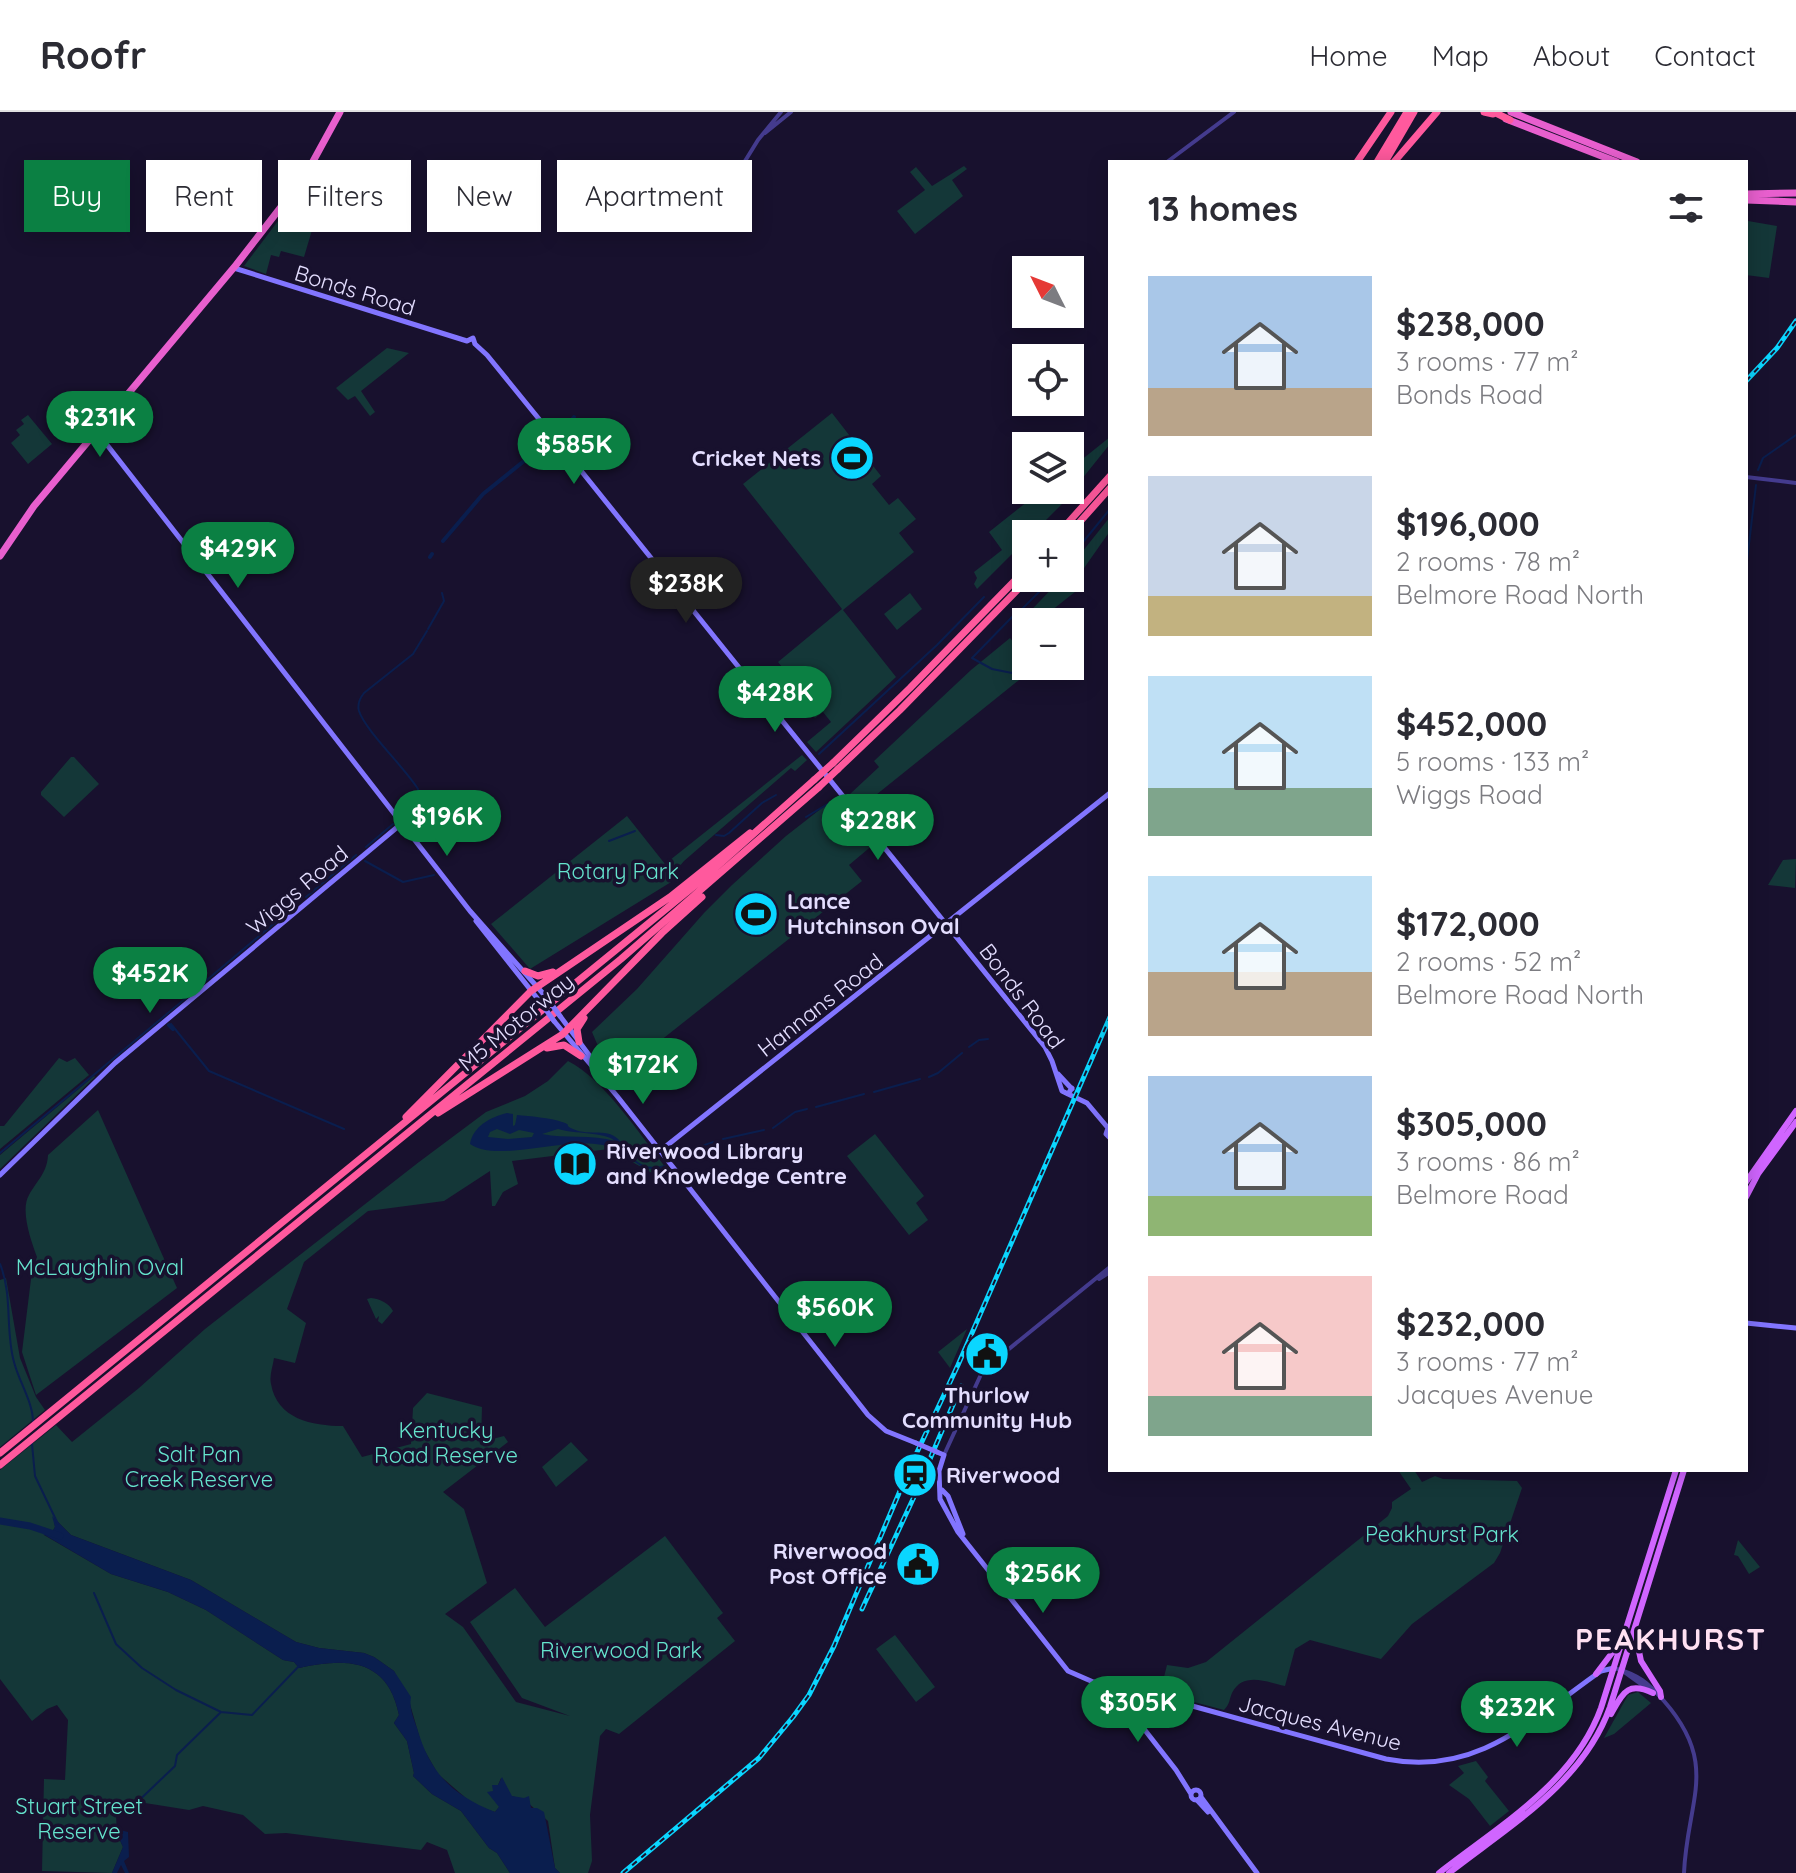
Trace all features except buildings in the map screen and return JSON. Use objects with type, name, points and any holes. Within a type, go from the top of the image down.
[{"type":"highway","points":[[0,556],[34,506],[234,268],[310,167],[340,112]]},
{"type":"highway","points":[[1358,160],[1390,112]]},
{"type":"highway","points":[[1378,160],[1407,112]]},
{"type":"highway","points":[[1386,160],[1414,112]]},
{"type":"highway","points":[[1424,124],[1430,112]]},
{"type":"highway","points":[[1396,160],[1437,112]]},
{"type":"highway","points":[[1490,112],[1510,116],[1631,160]]},
{"type":"highway","points":[[1510,116],[1612,160]]},
{"type":"highway","points":[[1748,194],[1796,193]]},
{"type":"highway","points":[[1748,200],[1796,202]]},
{"type":"highway","points":[[1071,520],[1108,478]]},
{"type":"highway","points":[[1081,520],[1108,490]]},
{"type":"highway","name":"M5 Motorway","points":[[835,766],[1012,584]]},
{"type":"highway","name":"M5 Motorway","points":[[0,1465],[61,1410],[816,783],[900,710],[1015,592]]},
{"type":"highway","points":[[364,1157],[535,989],[670,897],[816,783]]},
{"type":"highway","name":"M5 Motorway","points":[[0,1453],[61,1410],[613,966],[740,857],[816,783]]},
{"type":"highway","points":[[388,1150],[439,1113],[566,1031],[740,857]]},
{"type":"highway","points":[[525,971],[538,976],[563,969]]},
{"type":"highway","points":[[579,1042],[577,1029],[591,1006]]},
{"type":"highway","points":[[519,1062],[562,1044],[581,1056]]},
{"type":"main road","name":"Bonds Road","points":[[234,268],[467,341],[469,346],[475,344],[487,355],[565,451],[564,456],[570,457],[745,675],[745,681],[751,682],[1045,1047],[1061,1089],[1062,1085],[1069,1088]]},
{"type":"main road","points":[[97,432],[474,917],[535,989],[547,998],[581,1056],[603,1079],[872,1419],[889,1433],[941,1454],[940,1499],[946,1513],[1066,1668],[1076,1676],[1107,1688],[1123,1702],[1194,1792],[1200,1792],[1199,1799],[1257,1873]]},
{"type":"main road","name":"Hannans Road","points":[[660,1151],[1108,795]]},
{"type":"main road","name":"Wiggs Road","points":[[0,1175],[115,1063],[401,824]]},
{"type":"main road","points":[[474,917],[525,971],[541,1003],[554,1021],[579,1042],[603,1079]]},
{"type":"main road","name":"Bonds Road","points":[[1055,1070],[1077,1097],[1090,1105],[1108,1126]]},
{"type":"main road","points":[[1748,1179],[1796,1111]]},
{"type":"main road","points":[[1748,1193],[1796,1122]]},
{"type":"main road","points":[[1748,1323],[1796,1328]]},
{"type":"main road","points":[[1439,1873],[1566,1769],[1593,1727],[1675,1472]]},
{"type":"main road","points":[[1602,1728],[1683,1472]]},
{"type":"main road","points":[[1635,1629],[1641,1661],[1661,1697]]},
{"type":"main road","points":[[1595,1675],[1625,1633]]},
{"type":"main road","name":"Jacques Avenue","points":[[1095,1682],[1112,1684],[1386,1759],[1428,1763],[1457,1759],[1497,1745],[1605,1668],[1614,1668]]},
{"type":"main road","points":[[1595,1675],[1604,1674],[1610,1681]]},
{"type":"main road","points":[[1449,1873],[1558,1787],[1582,1759],[1625,1691],[1636,1687],[1653,1693]]},
{"type":"main road","points":[[1123,1702],[1130,1695],[1139,1693]]},
{"type":"street","points":[[746,160],[781,112]]},
{"type":"street","points":[[763,134],[791,112]]},
{"type":"street","points":[[1170,160],[1234,112]]},
{"type":"street","points":[[1748,477],[1796,483]]},
{"type":"street","points":[[941,1454],[983,1370],[1108,1270]]},
{"type":"street","points":[[1614,1668],[1628,1670],[1661,1697],[1684,1725],[1696,1754],[1697,1779],[1684,1873]]},
{"type":"street","points":[[1622,1670],[1661,1697]]},
{"type":"green space","points":[[964,166],[967,169],[952,180],[963,196],[915,234],[897,211],[925,190],[910,172],[916,167],[932,186]]},
{"type":"green space","points":[[278,221],[278,232],[311,232],[304,257],[281,251],[279,257],[271,255],[266,274],[244,266]]},
{"type":"green space","points":[[1748,221],[1777,226],[1769,278],[1748,275]]},
{"type":"green space","points":[[387,348],[409,353],[361,391],[375,412],[370,416],[355,396],[348,400],[336,388]]},
{"type":"green space","points":[[832,413],[881,476],[872,484],[889,505],[898,498],[916,519],[899,533],[914,552],[843,610],[896,677],[816,752],[807,742],[831,722],[823,712],[815,718],[799,697],[803,693],[778,662],[842,609],[743,484]]},
{"type":"green space","points":[[28,415],[52,444],[28,464],[11,443],[20,435],[16,430],[24,424],[21,420]]},
{"type":"green space","points":[[1108,439],[1108,446],[1084,476],[1084,458]]},
{"type":"green space","points":[[1024,504],[1062,504],[1046,520],[1012,520],[1012,554],[977,589],[974,572],[1002,550],[989,532]]},
{"type":"green space","points":[[1108,520],[1108,534],[1084,568],[1084,550]]},
{"type":"green space","points":[[1049,592],[1075,592],[1055,608],[1033,608]]},
{"type":"green space","points":[[910,593],[922,609],[897,630],[884,614]]},
{"type":"green space","points":[[1010,638],[1012,640],[1012,680],[1019,680],[861,807],[850,794],[879,767],[874,761],[971,670]]},
{"type":"green space","name":"Rotary Park","points":[[802,755],[807,760],[795,771],[791,768],[684,861],[673,874],[676,879],[530,969],[491,924],[627,816],[665,864]]},
{"type":"green space","points":[[71,757],[99,784],[64,817],[41,792]]},
{"type":"green space","name":"Rotary Park","points":[[836,797],[874,844],[849,865],[862,881],[612,1079],[592,1032],[637,989],[732,885],[786,836]]},
{"type":"green space","points":[[1796,859],[1795,888],[1768,885],[1783,860]]},
{"type":"green space","points":[[59,1058],[67,1062],[75,1058],[89,1075],[0,1149],[0,1126],[4,1126]]},
{"type":"green space","points":[[568,1061],[595,1080],[608,1094],[666,1168],[652,1173],[609,1149],[512,1161],[518,1184],[503,1192],[495,1206],[492,1206],[490,1171],[444,1201],[368,1211],[304,1262],[287,1309],[306,1323],[295,1363],[274,1358],[271,1381],[275,1396],[288,1413],[308,1422],[343,1426],[362,1457],[411,1444],[413,1408],[427,1393],[482,1407],[481,1442],[504,1436],[508,1442],[443,1492],[464,1509],[487,1583],[445,1614],[463,1627],[516,1702],[570,1716],[522,1698],[470,1622],[515,1588],[545,1627],[665,1536],[723,1613],[717,1618],[735,1641],[619,1734],[606,1729],[600,1736],[590,1815],[592,1861],[588,1873],[560,1873],[555,1868],[548,1821],[524,1799],[511,1796],[501,1778],[498,1785],[499,1807],[495,1812],[474,1805],[438,1774],[422,1746],[410,1704],[394,1671],[374,1657],[296,1642],[191,1580],[71,1535],[54,1518],[55,1527],[51,1534],[44,1535],[111,1574],[168,1592],[206,1610],[283,1660],[294,1662],[299,1668],[349,1663],[375,1673],[394,1696],[399,1715],[394,1723],[407,1741],[413,1776],[432,1794],[461,1811],[510,1873],[455,1873],[447,1850],[427,1842],[421,1850],[286,1833],[265,1834],[243,1815],[203,1806],[189,1810],[145,1803],[134,1814],[130,1809],[116,1815],[117,1834],[123,1847],[112,1873],[42,1871],[44,1779],[65,1780],[68,1720],[57,1705],[32,1721],[0,1679],[0,1470],[56,1425],[72,1442],[205,1329],[419,1162],[486,1112],[525,1096],[548,1081]]},
{"type":"green space","points":[[95,1077],[0,1169],[0,1155]]},
{"type":"green space","name":"McLaughlin Oval","points":[[98,1110],[177,1288],[36,1395],[22,1352],[32,1271],[37,1257],[27,1226],[27,1201],[44,1171],[48,1155]]},
{"type":"green space","points":[[875,1134],[924,1196],[916,1203],[928,1220],[909,1235],[847,1156]]},
{"type":"green space","points":[[6,1278],[20,1358],[36,1397],[45,1410],[0,1447],[0,1280]]},
{"type":"green space","points":[[367,1299],[384,1302],[393,1311],[382,1324],[378,1321],[379,1316],[376,1319]]},
{"type":"green space","points":[[967,1329],[950,1368],[938,1352]]},
{"type":"green space","points":[[571,1442],[588,1460],[556,1487],[542,1467]]},
{"type":"green space","name":"Peakhurst Park","points":[[1399,1472],[1415,1472],[1422,1482],[1435,1476],[1443,1479],[1517,1481],[1522,1488],[1494,1563],[1412,1624],[1381,1659],[1310,1640],[1295,1649],[1285,1686],[1256,1680],[1242,1682],[1232,1693],[1224,1710],[1160,1693],[1167,1665],[1188,1668],[1206,1662],[1388,1516],[1392,1502],[1411,1489]]},
{"type":"green space","points":[[1738,1540],[1760,1567],[1749,1574],[1738,1556],[1734,1555]]},
{"type":"green space","points":[[895,1635],[935,1687],[916,1702],[876,1649]]},
{"type":"green space","points":[[1638,1692],[1651,1703],[1614,1734],[1604,1738],[1628,1695]]},
{"type":"green space","points":[[1476,1761],[1488,1777],[1485,1781],[1509,1811],[1490,1826],[1469,1799],[1449,1785],[1464,1773],[1458,1766]]},
{"type":"water","points":[[507,1113],[513,1114],[513,1126],[517,1115],[546,1118],[579,1131],[610,1134],[621,1142],[616,1149],[599,1144],[580,1144],[499,1151],[483,1150],[470,1144],[479,1127]],"holes":[[[497,1129],[510,1134],[519,1130],[534,1133],[532,1137],[488,1137],[490,1132]],[[558,1129],[604,1136],[615,1141],[542,1134]]]},
{"type":"water","points":[[52,1516],[71,1535],[191,1580],[296,1642],[364,1653],[394,1671],[411,1697],[422,1744],[436,1770],[466,1798],[495,1812],[499,1807],[487,1792],[493,1791],[492,1785],[498,1785],[502,1777],[512,1796],[529,1796],[531,1808],[544,1812],[555,1868],[560,1873],[510,1873],[461,1811],[432,1794],[413,1776],[407,1741],[394,1723],[399,1715],[394,1696],[375,1673],[349,1663],[299,1668],[294,1662],[283,1660],[206,1610],[168,1592],[111,1574],[43,1534],[51,1534],[55,1527]]},
{"type":"water","points":[[120,1830],[128,1832],[129,1857],[124,1861],[129,1873],[125,1873],[121,1865],[117,1873],[112,1873],[123,1847]]},
{"type":"waterway","points":[[559,434],[574,417]]},
{"type":"waterway","points":[[1758,470],[1763,458],[1796,435]]},
{"type":"waterway","points":[[443,541],[483,494],[549,441]]},
{"type":"waterway","points":[[1748,552],[1756,485]]},
{"type":"waterway","points":[[1084,541],[1108,511]]},
{"type":"waterway","points":[[1023,608],[1039,592]]},
{"type":"waterway","points":[[428,629],[444,601],[442,593]]},
{"type":"waterway","points":[[819,754],[984,597]]},
{"type":"waterway","points":[[1012,617],[972,658],[992,669],[1012,673]]},
{"type":"waterway","points":[[403,816],[415,805],[418,789],[369,728],[359,711],[359,704],[364,693],[413,654],[427,631]]},
{"type":"waterway","points":[[716,835],[729,833],[762,803],[776,795]]},
{"type":"waterway","points":[[806,817],[836,799]]},
{"type":"waterway","points":[[366,847],[393,824]]},
{"type":"waterway","points":[[609,841],[635,831]]},
{"type":"waterway","points":[[306,897],[356,855]]},
{"type":"waterway","points":[[365,861],[403,882],[434,875]]},
{"type":"waterway","points":[[195,990],[296,905]]},
{"type":"waterway","points":[[0,1153],[186,998]]},
{"type":"waterway","points":[[171,1024],[209,1071],[344,1129]]},
{"type":"waterway","points":[[169,1025],[173,1029]]},
{"type":"waterway","points":[[969,1047],[979,1040],[988,1039]]},
{"type":"waterway","points":[[929,1077],[962,1053]]},
{"type":"waterway","points":[[874,1092],[920,1079]]},
{"type":"waterway","points":[[816,1107],[864,1094]]},
{"type":"waterway","points":[[773,1128],[795,1112],[807,1109]]},
{"type":"waterway","points":[[723,1139],[764,1130]]},
{"type":"waterway","points":[[695,1148],[714,1142]]},
{"type":"waterway","points":[[619,1147],[645,1167],[665,1166]]},
{"type":"waterway","points":[[675,1160],[691,1149]]},
{"type":"waterway","points":[[0,1264],[6,1288],[11,1350],[31,1407],[33,1422]]},
{"type":"waterway","points":[[32,1444],[35,1476],[58,1524]]},
{"type":"waterway","points":[[0,1521],[30,1526],[60,1536]]},
{"type":"waterway","points":[[94,1593],[116,1644],[142,1668],[176,1690],[221,1712],[252,1715],[299,1666]]},
{"type":"waterway","points":[[130,1809],[175,1766],[177,1755],[220,1713]]},
{"type":"railway","points":[[1748,379],[1777,348],[1796,321]]},
{"type":"railway","points":[[623,1873],[759,1758],[809,1695],[834,1646],[1108,1022]]},
{"type":"railway","points":[[862,1609],[961,1386]]},
{"type":"place","name":"Cricket Nets","points":[[852,458]]},
{"type":"place","name":"Lance Hutchinson Oval","points":[[756,914]]},
{"type":"place","name":"Riverwood Library and Knowledge Centre","points":[[575,1164]]},
{"type":"place","name":"Thurlow Community Hub","points":[[987,1354]]},
{"type":"place","name":"Riverwood","points":[[915,1475]]},
{"type":"place","name":"Riverwood Post Office","points":[[918,1564]]},
{"type":"district","name":"PEAKHURST","points":[[1671,1640]]},
{"type":"park label","name":"Kentucky Road Reserve","points":[[446,1442]]},
{"type":"park label","name":"Salt Pan Creek Reserve","points":[[199,1466]]},
{"type":"park label","name":"Riverwood Park","points":[[621,1650]]},
{"type":"park label","name":"Stuart Street Reserve","points":[[79,1818]]}]
